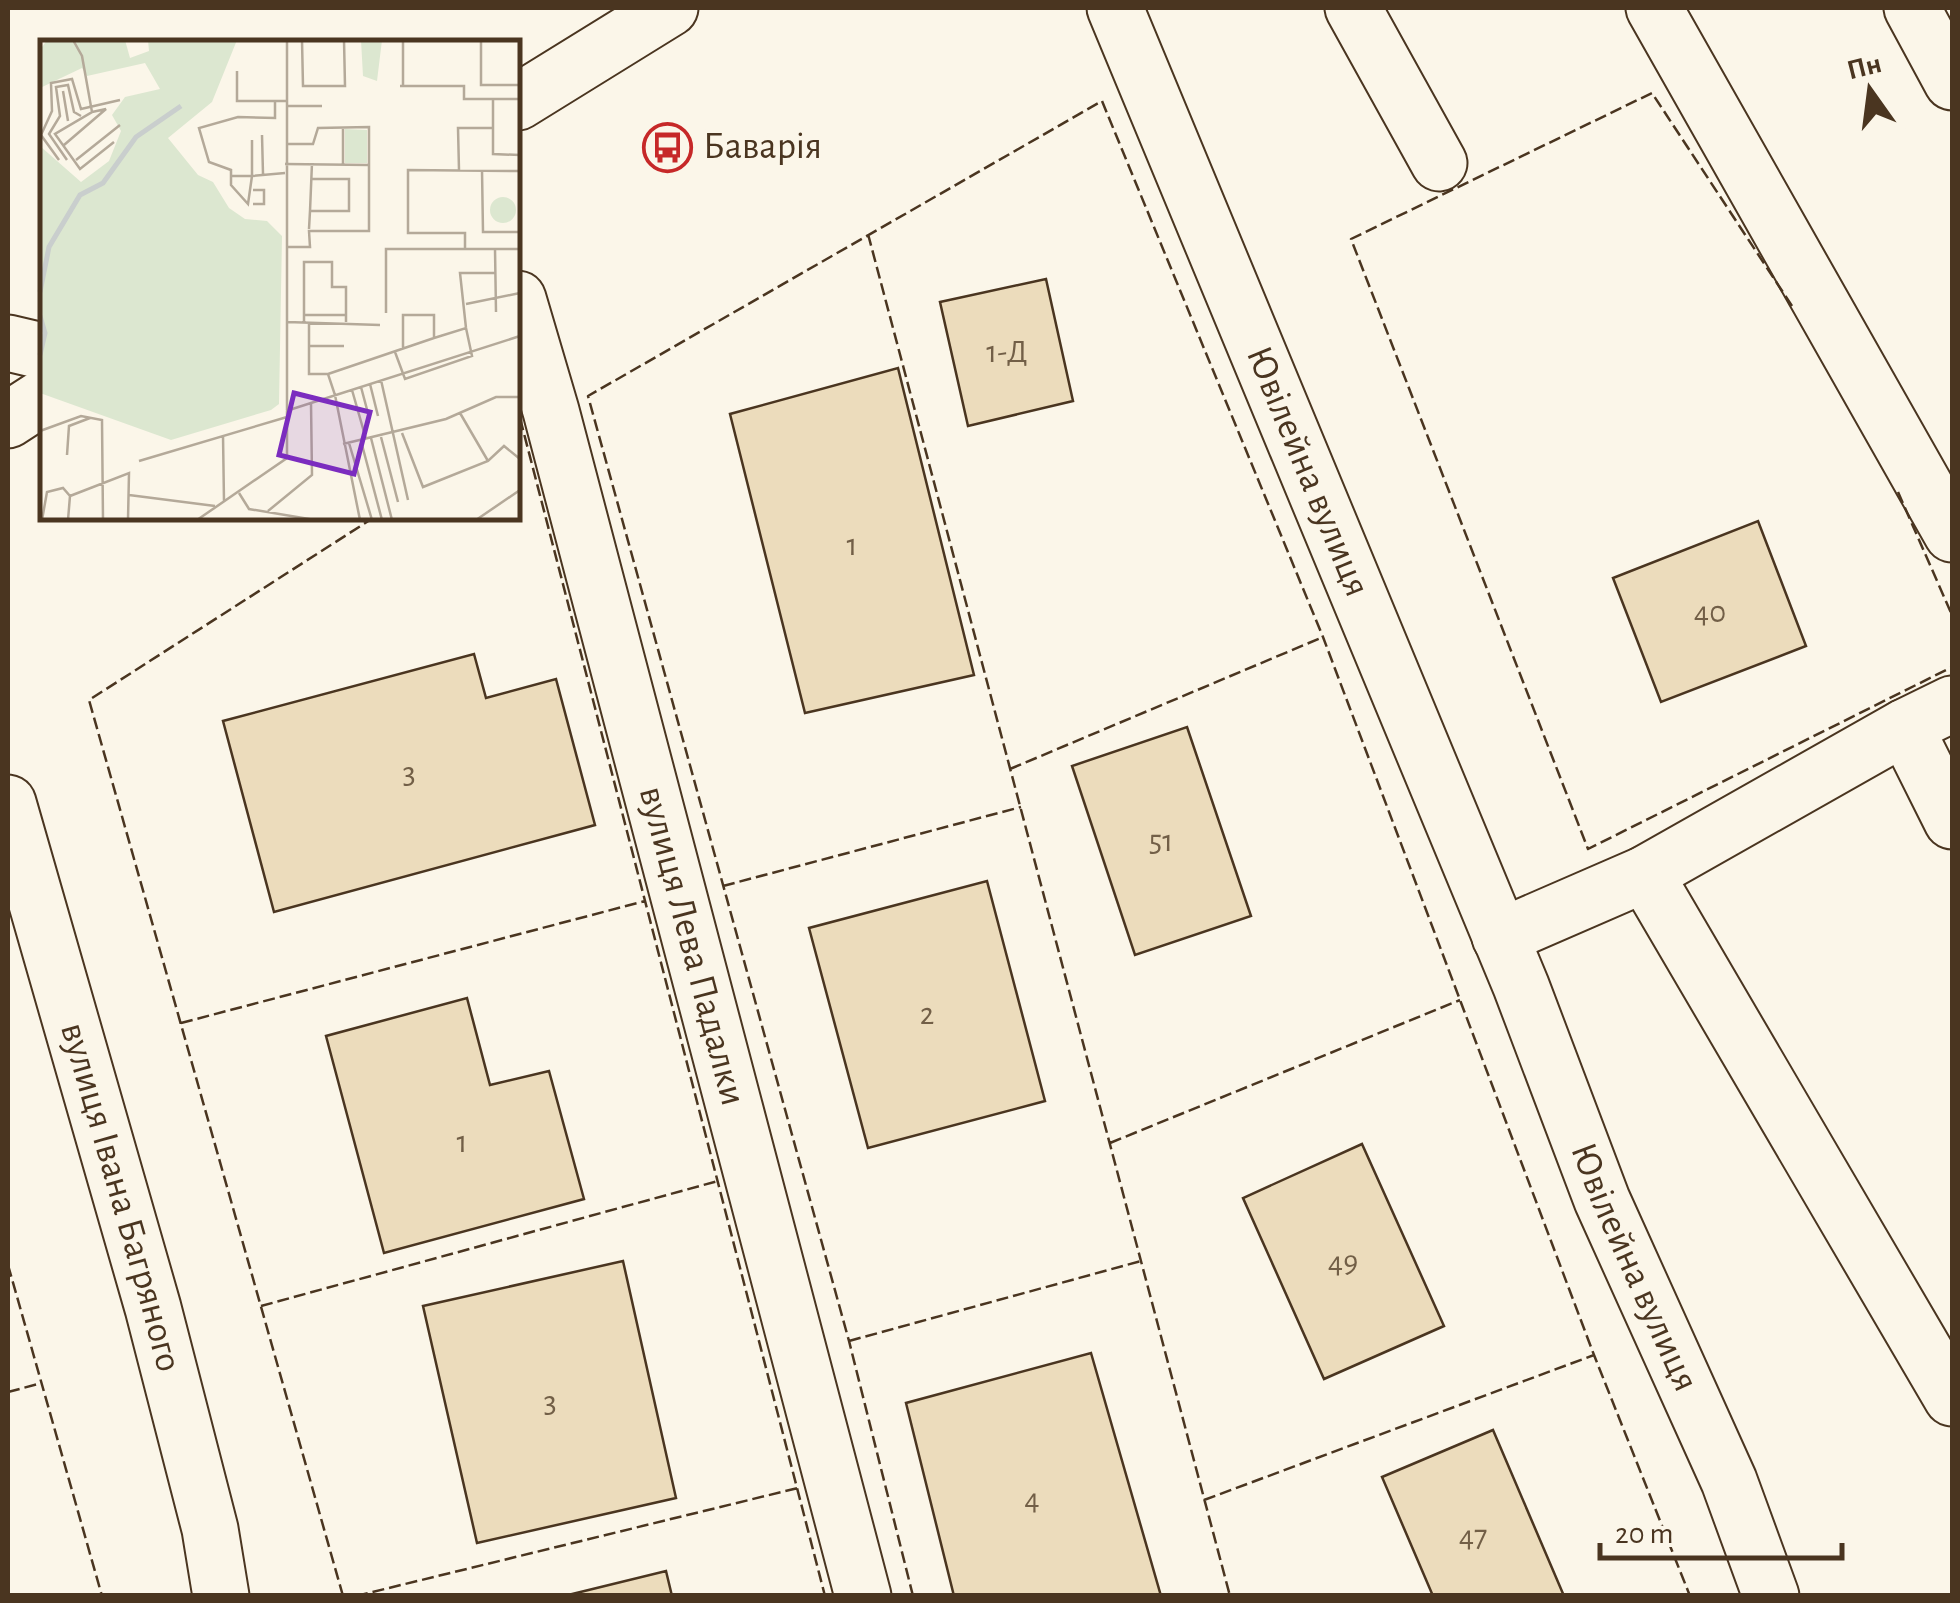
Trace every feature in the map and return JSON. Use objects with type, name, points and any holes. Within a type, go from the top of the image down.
[{"type":"street","points":[[520,101],[670,8]]},
{"type":"street","name":"Ювілейна вулиця","points":[[1115,8],[1500,938],[1602,1200],[1728,1480],[1771,1596]]},
{"type":"street","points":[[1354,8],[1439,163]]},
{"type":"street","points":[[1654,8],[1952,534]]},
{"type":"street","points":[[1912,8],[1952,82]]},
{"type":"street","name":"вулиця Лева Падалки","points":[[520,306],[551,410],[863,1596]]},
{"type":"street","points":[[8,343],[40,351]]},
{"type":"street","points":[[8,420],[40,399]]},
{"type":"street","points":[[1500,938],[1645,874],[1929,715],[1952,822]]},
{"type":"street","name":"вулиця Івана Багряного","points":[[8,803],[153,1308],[210,1530],[221,1596]]},
{"type":"street","points":[[1645,874],[1952,1398]]},
{"type":"building","points":[[1046,279],[1073,401],[968,426],[940,302]]},
{"type":"building","points":[[898,368],[974,675],[805,713],[730,414]]},
{"type":"building","points":[[1758,521],[1806,646],[1661,702],[1613,578]]},
{"type":"building","points":[[474,654],[486,698],[556,679],[595,825],[274,912],[223,721]]},
{"type":"building","points":[[1187,727],[1251,916],[1135,955],[1072,766]]},
{"type":"building","points":[[987,881],[1045,1101],[868,1148],[809,928]]},
{"type":"building","points":[[467,998],[490,1085],[549,1071],[584,1199],[384,1253],[326,1036]]},
{"type":"building","points":[[1362,1144],[1444,1326],[1324,1379],[1243,1198]]},
{"type":"building","points":[[623,1261],[676,1498],[477,1543],[423,1306]]},
{"type":"building","points":[[1091,1353],[1161,1596],[954,1596],[906,1403]]},
{"type":"building","points":[[1493,1430],[1564,1596],[1433,1596],[1382,1477]]},
{"type":"building","points":[[666,1571],[672,1596],[564,1596]]},
{"type":"fence","points":[[1792,306],[1652,93],[1351,239],[1588,849],[1952,667]]},
{"type":"fence","points":[[913,1596],[849,1341],[588,396],[1102,101],[1323,637],[1594,1355],[1690,1596]]},
{"type":"fence","points":[[868,234],[1230,1596]]},
{"type":"fence","points":[[520,423],[825,1596]]},
{"type":"fence","points":[[1898,492],[1952,615]]},
{"type":"fence","points":[[343,1596],[89,700],[370,520]]},
{"type":"fence","points":[[1010,769],[1323,637]]},
{"type":"fence","points":[[723,886],[1021,807]]},
{"type":"fence","points":[[181,1023],[645,901]]},
{"type":"fence","points":[[1110,1143],[1460,1000]]},
{"type":"fence","points":[[261,1306],[718,1181]]},
{"type":"fence","points":[[849,1341],[1141,1261]]},
{"type":"fence","points":[[8,1265],[102,1596]]},
{"type":"fence","points":[[1204,1500],[1594,1355]]},
{"type":"fence","points":[[8,1392],[42,1383]]},
{"type":"fence","points":[[356,1596],[798,1488]]},
{"type":"place","name":"Баварія","points":[[668,147]]}]
